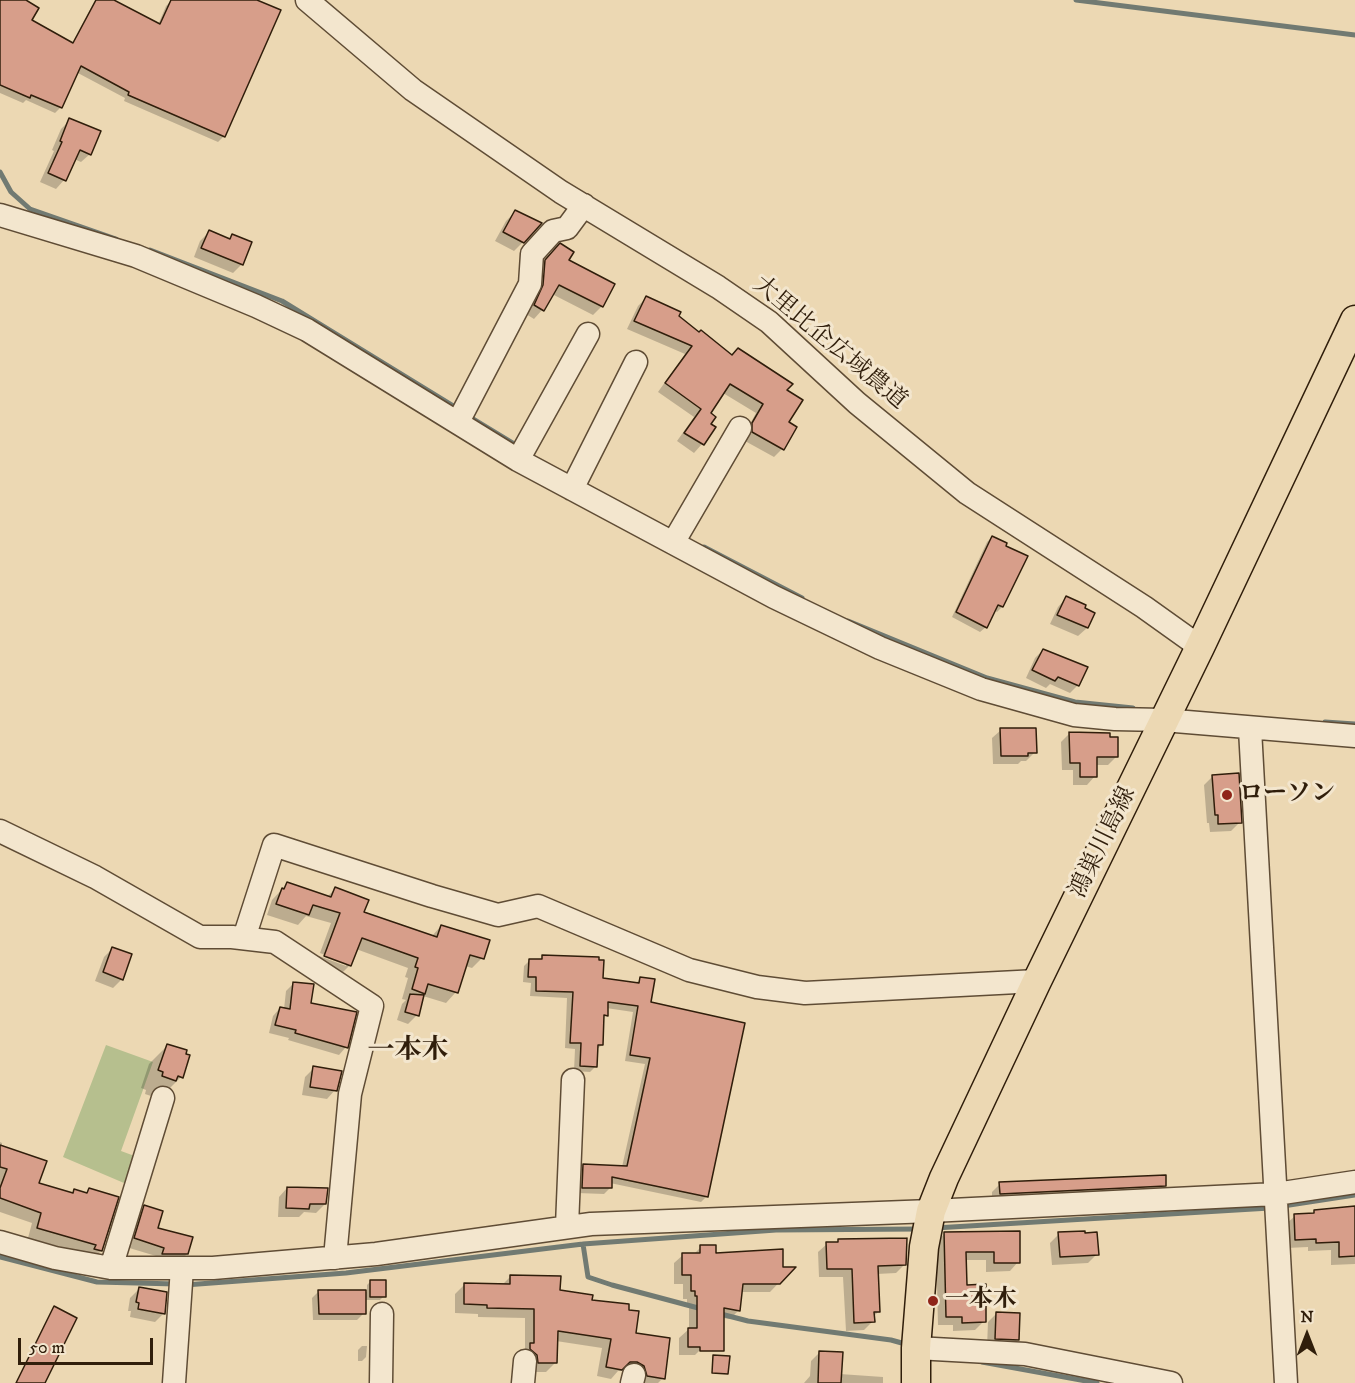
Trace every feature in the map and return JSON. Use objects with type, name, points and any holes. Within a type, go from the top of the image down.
[{"type":"main road","name":"鴻巣川島線","points":[[916,1383],[916,1348],[924,1247],[931,1211],[1037,981],[1355,320]]},
{"type":"street","name":"大里比企広域農道","points":[[307,0],[413,90],[561,192],[718,287],[769,322],[857,403],[967,493],[1144,607],[1200,646]]},
{"type":"street","points":[[458,422],[531,284],[532,254],[553,231],[567,228],[584,205]]},
{"type":"street","points":[[0,215],[136,256],[307,330],[518,460],[673,543],[823,622],[981,689],[1074,715],[1355,736]]},
{"type":"street","points":[[518,460],[588,334]]},
{"type":"street","points":[[572,489],[636,362]]},
{"type":"street","points":[[673,543],[740,428]]},
{"type":"street","points":[[1250,729],[1286,1383]]},
{"type":"street","points":[[0,831],[96,877],[200,937],[244,938],[275,942],[372,1006],[350,1094],[335,1258]]},
{"type":"street","points":[[244,938],[274,845],[498,915],[538,906],[689,970],[757,987],[805,993],[1037,981]]},
{"type":"street","points":[[567,1226],[573,1080]]},
{"type":"street","points":[[111,1268],[163,1098]]},
{"type":"street","points":[[0,1242],[55,1258],[111,1268],[213,1268],[376,1254],[567,1226],[1276,1194],[1355,1182]]},
{"type":"street","points":[[174,1383],[182,1268]]},
{"type":"street","points":[[381,1383],[382,1314]]},
{"type":"street","points":[[916,1348],[1025,1354],[1171,1383]]},
{"type":"green space","points":[[106,1045],[153,1062],[121,1151],[140,1158],[131,1186],[63,1157]]},
{"type":"building","points":[[0,0],[26,0],[39,8],[32,20],[73,43],[96,0],[114,0],[160,24],[171,0],[257,0],[281,10],[225,137],[128,95],[129,92],[81,66],[62,108],[0,85]]},
{"type":"building","points":[[69,118],[101,131],[91,155],[80,150],[66,181],[48,173],[62,142],[60,141]]},
{"type":"building","points":[[515,210],[542,223],[524,243],[503,232]]},
{"type":"building","points":[[209,230],[230,239],[232,234],[252,242],[243,265],[201,248]]},
{"type":"building","points":[[560,243],[574,252],[569,260],[615,284],[603,307],[559,285],[544,311],[534,305],[543,285],[545,260]]},
{"type":"building","points":[[646,296],[681,312],[679,316],[732,355],[738,348],[793,384],[787,390],[803,400],[789,422],[797,427],[784,450],[752,432],[752,423],[763,404],[730,384],[711,413],[716,417],[711,424],[716,427],[704,445],[684,433],[701,409],[665,383],[692,346],[634,321]]},
{"type":"building","points":[[992,536],[1007,543],[1006,546],[1028,556],[1003,607],[998,605],[987,628],[956,612]]},
{"type":"building","points":[[1066,596],[1086,605],[1085,608],[1095,613],[1088,628],[1057,615]]},
{"type":"building","points":[[1043,649],[1088,667],[1079,686],[1058,677],[1055,681],[1032,670]]},
{"type":"building","points":[[1000,728],[1036,728],[1037,753],[1028,753],[1028,756],[1001,756]]},
{"type":"building","points":[[1069,732],[1110,733],[1110,737],[1118,737],[1118,757],[1097,757],[1097,777],[1080,777],[1080,763],[1070,763]]},
{"type":"building","name":"ローソン","points":[[1239,773],[1242,823],[1218,824],[1218,815],[1215,815],[1212,775]]},
{"type":"building","points":[[287,882],[331,897],[335,887],[369,900],[364,912],[437,937],[441,925],[490,940],[484,959],[470,955],[458,993],[428,984],[425,994],[412,989],[418,968],[415,967],[418,958],[362,938],[351,966],[324,956],[340,913],[313,905],[309,915],[276,904]]},
{"type":"building","points":[[112,947],[132,954],[123,980],[103,972]]},
{"type":"building","points":[[542,955],[599,957],[599,960],[604,960],[603,978],[639,983],[640,977],[655,979],[651,1002],[745,1023],[708,1197],[612,1177],[612,1188],[582,1188],[583,1164],[627,1166],[650,1058],[630,1055],[638,1006],[608,1002],[608,1016],[604,1015],[603,1045],[598,1045],[597,1067],[580,1066],[581,1043],[570,1043],[573,992],[536,991],[536,977],[528,977],[529,959],[542,959]]},
{"type":"building","points":[[293,982],[314,984],[311,1003],[357,1012],[348,1048],[275,1025],[280,1007],[290,1009]]},
{"type":"building","points":[[410,994],[424,995],[419,1016],[405,1012]]},
{"type":"building","points":[[167,1044],[187,1050],[186,1054],[190,1055],[183,1078],[178,1076],[176,1081],[162,1076],[163,1072],[158,1070]]},
{"type":"building","points":[[313,1066],[342,1071],[337,1091],[310,1087]]},
{"type":"building","points":[[0,1145],[47,1161],[39,1183],[73,1193],[74,1189],[87,1193],[89,1188],[119,1197],[102,1251],[94,1249],[96,1245],[37,1228],[41,1213],[0,1198],[0,1188],[7,1169],[0,1167]]},
{"type":"building","points":[[1166,1175],[1166,1186],[1000,1194],[999,1182]]},
{"type":"building","points":[[287,1187],[328,1188],[326,1204],[310,1204],[309,1209],[286,1208]]},
{"type":"building","points":[[144,1205],[163,1211],[158,1228],[193,1237],[188,1254],[162,1254],[164,1248],[134,1238]]},
{"type":"building","points":[[1355,1206],[1355,1256],[1339,1257],[1339,1242],[1316,1243],[1316,1239],[1295,1240],[1294,1214]]},
{"type":"building","points":[[1020,1231],[1020,1263],[994,1263],[994,1252],[966,1252],[967,1285],[986,1284],[986,1322],[962,1323],[962,1317],[946,1317],[944,1232]]},
{"type":"building","points":[[1085,1231],[1085,1233],[1097,1232],[1099,1255],[1060,1257],[1058,1232]]},
{"type":"building","points":[[907,1238],[906,1265],[878,1266],[880,1312],[874,1312],[875,1322],[854,1323],[852,1269],[827,1269],[826,1242],[838,1242],[838,1239]]},
{"type":"building","points":[[700,1245],[716,1245],[716,1253],[783,1249],[783,1267],[796,1267],[780,1284],[743,1284],[740,1311],[724,1308],[724,1351],[700,1351],[700,1347],[688,1347],[688,1328],[697,1328],[697,1296],[695,1296],[695,1291],[691,1291],[691,1275],[682,1275],[682,1253],[700,1253]]},
{"type":"building","points":[[510,1275],[561,1276],[560,1290],[593,1295],[592,1300],[629,1304],[629,1310],[639,1311],[636,1333],[670,1338],[665,1379],[647,1376],[644,1366],[637,1362],[630,1362],[622,1370],[606,1367],[611,1339],[558,1331],[557,1363],[538,1363],[537,1355],[530,1349],[530,1343],[534,1343],[534,1309],[487,1308],[487,1305],[464,1304],[464,1283],[510,1284]]},
{"type":"building","points":[[370,1280],[386,1280],[386,1297],[370,1297]]},
{"type":"building","points":[[139,1287],[167,1292],[165,1314],[138,1309],[139,1303],[136,1302]]},
{"type":"building","points":[[318,1290],[366,1290],[366,1314],[319,1314]]},
{"type":"building","points":[[54,1306],[77,1318],[45,1383],[16,1383]]},
{"type":"building","points":[[996,1312],[1020,1313],[1019,1340],[995,1339]]},
{"type":"building","points":[[819,1351],[843,1352],[841,1383],[818,1383]]},
{"type":"building","points":[[713,1355],[730,1356],[728,1374],[712,1373]]},
{"type":"waterway","points":[[1076,0],[1355,35]]},
{"type":"waterway","points":[[0,172],[11,192],[30,209],[116,239]]},
{"type":"waterway","points":[[150,250],[282,301],[458,409]]},
{"type":"waterway","points":[[468,416],[519,447]]},
{"type":"waterway","points":[[704,547],[802,598]]},
{"type":"waterway","points":[[848,621],[987,678],[1075,702],[1133,708]]},
{"type":"waterway","points":[[1325,722],[1355,724]]},
{"type":"waterway","points":[[1283,1206],[1355,1195]]},
{"type":"waterway","points":[[935,1228],[1270,1208]]},
{"type":"waterway","points":[[185,1285],[346,1273],[583,1244],[776,1230],[920,1229]]},
{"type":"waterway","points":[[583,1244],[588,1277],[702,1309]]},
{"type":"waterway","points":[[0,1257],[97,1282],[176,1284]]},
{"type":"waterway","points":[[717,1313],[748,1321],[891,1340],[909,1345]]},
{"type":"waterway","points":[[982,1362],[1097,1383]]},
{"type":"place","name":"ローソン","points":[[1227,795]]},
{"type":"place","name":"一本木","points":[[933,1301]]},
{"type":"district","name":"一本木","points":[[408,1052]]}]
